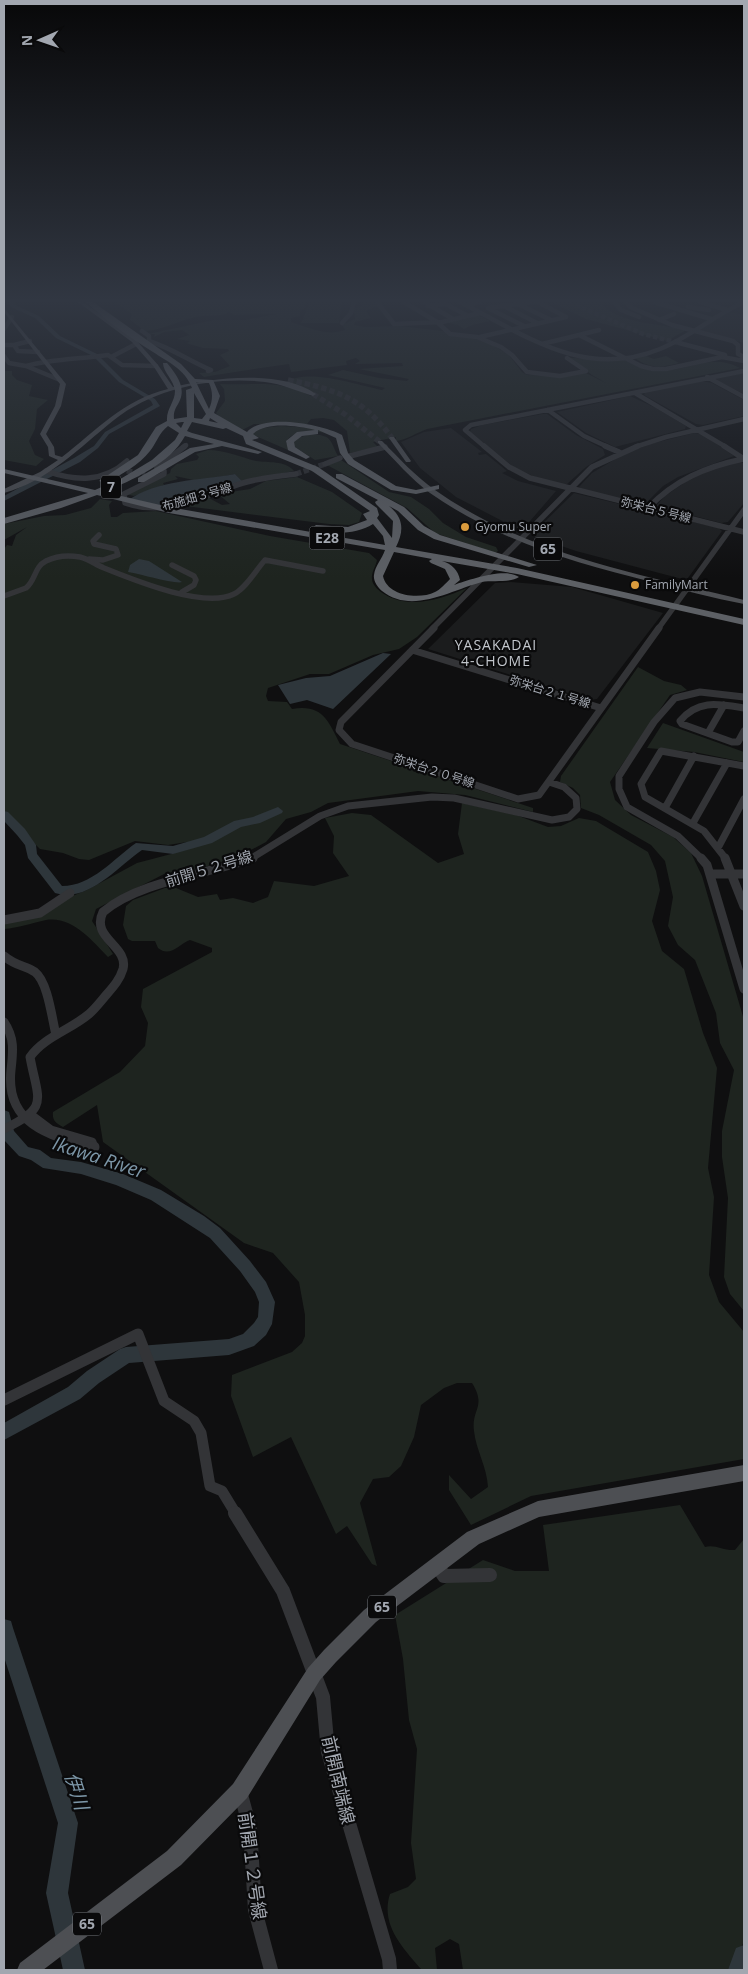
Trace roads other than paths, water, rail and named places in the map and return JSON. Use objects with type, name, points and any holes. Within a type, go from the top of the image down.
[{"type":"highway","points":[[168,434],[176,409],[172,394]]},
{"type":"highway","points":[[177,394],[170,413],[171,424],[186,435],[252,450],[388,501],[404,510],[426,532],[464,547],[605,584]]},
{"type":"highway","name":"7","points":[[4,518],[66,501],[124,476],[147,462],[170,443],[189,413],[185,394]]},
{"type":"highway","name":"7","points":[[4,518],[39,512],[110,487],[146,471],[176,443],[188,425],[191,394]]},
{"type":"highway","points":[[197,394],[201,403],[221,424]]},
{"type":"highway","points":[[146,471],[180,446],[207,418],[218,400],[217,394]]},
{"type":"highway","points":[[4,518],[55,502],[103,482],[138,459],[149,448],[156,433],[165,425],[180,420],[200,421],[221,424],[245,434],[254,444],[298,461],[386,508],[398,524],[399,532],[396,541],[391,555],[383,573],[383,580],[389,587],[411,595],[433,594],[450,586],[454,580],[451,569],[435,561],[291,533]]},
{"type":"highway","points":[[245,434],[256,428],[271,425],[304,426],[326,430],[339,437],[344,453],[352,462],[399,490],[408,492],[434,489]]},
{"type":"highway","points":[[173,509],[330,530],[348,530],[369,523],[375,515],[371,507],[291,448],[289,443],[291,439],[308,433],[330,435],[336,440],[340,452],[348,462],[384,486],[408,494],[434,489]]},
{"type":"highway","points":[[124,476],[146,460],[163,441]]},
{"type":"highway","points":[[39,512],[88,500],[127,486],[200,448],[233,448],[278,460]]},
{"type":"highway","name":"E28","points":[[4,466],[173,509],[605,584],[744,618]]},
{"type":"highway","name":"E28","points":[[4,471],[291,533],[488,563],[744,622]]},
{"type":"highway","points":[[328,477],[396,541]]},
{"type":"highway","points":[[388,501],[396,508],[404,520],[405,533],[396,541]]},
{"type":"highway","points":[[391,555],[378,576],[380,584],[390,592],[404,596],[423,598],[441,595],[476,581],[496,577],[587,585]]},
{"type":"main road","points":[[60,459],[52,456],[51,447],[43,434],[58,406],[61,394]]},
{"type":"main road","points":[[4,491],[48,472],[60,459],[117,414],[138,399],[149,394]]},
{"type":"main road","name":"65","points":[[392,438],[417,472],[434,489]]},
{"type":"main road","name":"65","points":[[382,444],[434,489],[468,514],[522,538],[576,559],[744,597]]},
{"type":"main road","points":[[4,487],[60,459]]},
{"type":"main road","name":"65","points":[[689,586],[744,602]]},
{"type":"main road","name":"65","points":[[27,1970],[174,1858],[240,1791],[314,1674],[370,1616],[472,1538],[538,1509],[744,1473]]},
{"type":"street","points":[[548,410],[624,394]]},
{"type":"street","points":[[638,394],[699,429],[744,459]]},
{"type":"street","points":[[548,410],[584,436],[619,452]]},
{"type":"street","name":"弥栄台５号線","points":[[548,410],[471,425],[465,430],[516,472],[541,482],[744,532]]},
{"type":"street","name":"弥栄台２０号線","points":[[689,586],[539,795],[532,798],[518,799],[352,744],[345,739],[339,730],[341,722],[592,467],[619,452],[650,441],[744,419]]},
{"type":"street","points":[[350,456],[382,444]]},
{"type":"street","points":[[146,471],[160,469],[186,445]]},
{"type":"street","points":[[325,464],[340,458]]},
{"type":"street","points":[[648,508],[662,493],[680,479],[711,466],[744,459]]},
{"type":"street","points":[[48,472],[67,478],[104,477],[127,461]]},
{"type":"street","name":"布施畑３号線","points":[[160,469],[164,474],[124,494],[125,503],[130,506],[154,510],[258,480],[296,474]]},
{"type":"street","points":[[689,586],[744,510]]},
{"type":"street","points":[[4,596],[29,586],[38,567],[52,558],[103,560],[118,555],[116,549],[94,544],[93,541],[99,535]]},
{"type":"street","points":[[87,559],[101,568],[164,589],[215,599],[231,597],[265,560],[324,570]]},
{"type":"street","points":[[172,565],[194,576],[196,580],[194,585],[182,592]]},
{"type":"street","name":"弥栄台２１号線","points":[[412,650],[601,708]]},
{"type":"street","points":[[744,697],[702,693],[688,694],[668,703],[619,776],[619,795],[630,811],[686,841],[697,851],[712,874],[744,989]]},
{"type":"street","points":[[744,708],[707,704],[692,707],[680,721],[682,724],[738,742],[744,732]]},
{"type":"street","points":[[708,733],[724,706]]},
{"type":"street","points":[[744,766],[661,751],[641,784],[645,798],[693,823],[720,846],[734,874],[744,906]]},
{"type":"street","points":[[665,808],[694,756]]},
{"type":"street","points":[[693,823],[727,763]]},
{"type":"street","name":"前開５２号線","points":[[34,1112],[40,1100],[30,1057],[37,1047],[89,1014],[119,980],[124,966],[122,956],[100,928],[99,920],[103,912],[109,907],[152,886],[221,869],[255,857],[320,816],[348,806],[447,797],[546,819],[562,820],[569,817],[577,809],[576,798],[564,787],[548,782]]},
{"type":"street","points":[[720,846],[744,799]]},
{"type":"street","points":[[712,874],[744,874]]},
{"type":"street","points":[[4,920],[40,913],[70,893]]},
{"type":"street","points":[[4,956],[14,965],[34,972],[43,980],[56,1035]]},
{"type":"street","points":[[4,1022],[14,1041],[10,1092],[14,1104],[23,1116],[38,1130],[94,1148],[92,1142],[36,1122],[34,1112],[4,1129]]},
{"type":"street","points":[[4,1400],[138,1334],[153,1377]]},
{"type":"street","name":"前開南端線","points":[[153,1377],[164,1402],[194,1421],[201,1433],[210,1486],[222,1491],[284,1591],[323,1697],[328,1752],[389,1959],[390,1970]]},
{"type":"street","points":[[437,1565],[444,1576],[490,1575]]},
{"type":"street","name":"前開１２号線","points":[[240,1791],[250,1828],[255,1910],[271,1970]]},
{"type":"waterway","name":"Ikawa River","points":[[4,499],[77,460],[96,447],[107,433],[157,406],[153,400],[143,394]]},
{"type":"waterway","points":[[4,815],[21,832],[30,845],[32,855],[59,890],[71,890],[93,882],[140,846],[173,850],[208,840],[238,824],[256,820],[278,811]]},
{"type":"waterway","name":"Ikawa River","points":[[4,1116],[7,1134],[24,1152],[35,1154],[48,1164],[81,1168],[118,1179],[156,1195],[199,1221],[215,1233],[245,1266],[261,1287],[267,1302],[266,1319],[260,1329],[248,1340],[229,1347],[126,1355],[93,1377],[74,1393],[4,1432]]},
{"type":"waterway","name":"伊川","points":[[4,1628],[68,1823],[57,1893],[74,1970]]},
{"type":"waterway","points":[[739,1970],[744,1956]]},
{"type":"tunnel","points":[[313,394],[346,415],[380,442]]},
{"type":"tunnel","points":[[340,394],[359,404],[370,413],[392,438]]},
{"type":"tunnel","points":[[296,474],[325,464]]},
{"type":"tunnel","points":[[119,469],[145,475]]},
{"type":"place","name":"Gyomu Super","points":[[465,527]]},
{"type":"place","name":"FamilyMart","points":[[635,585]]},
{"type":"district","name":"YASAKADAI 4-CHOME","points":[[496,654]]}]
